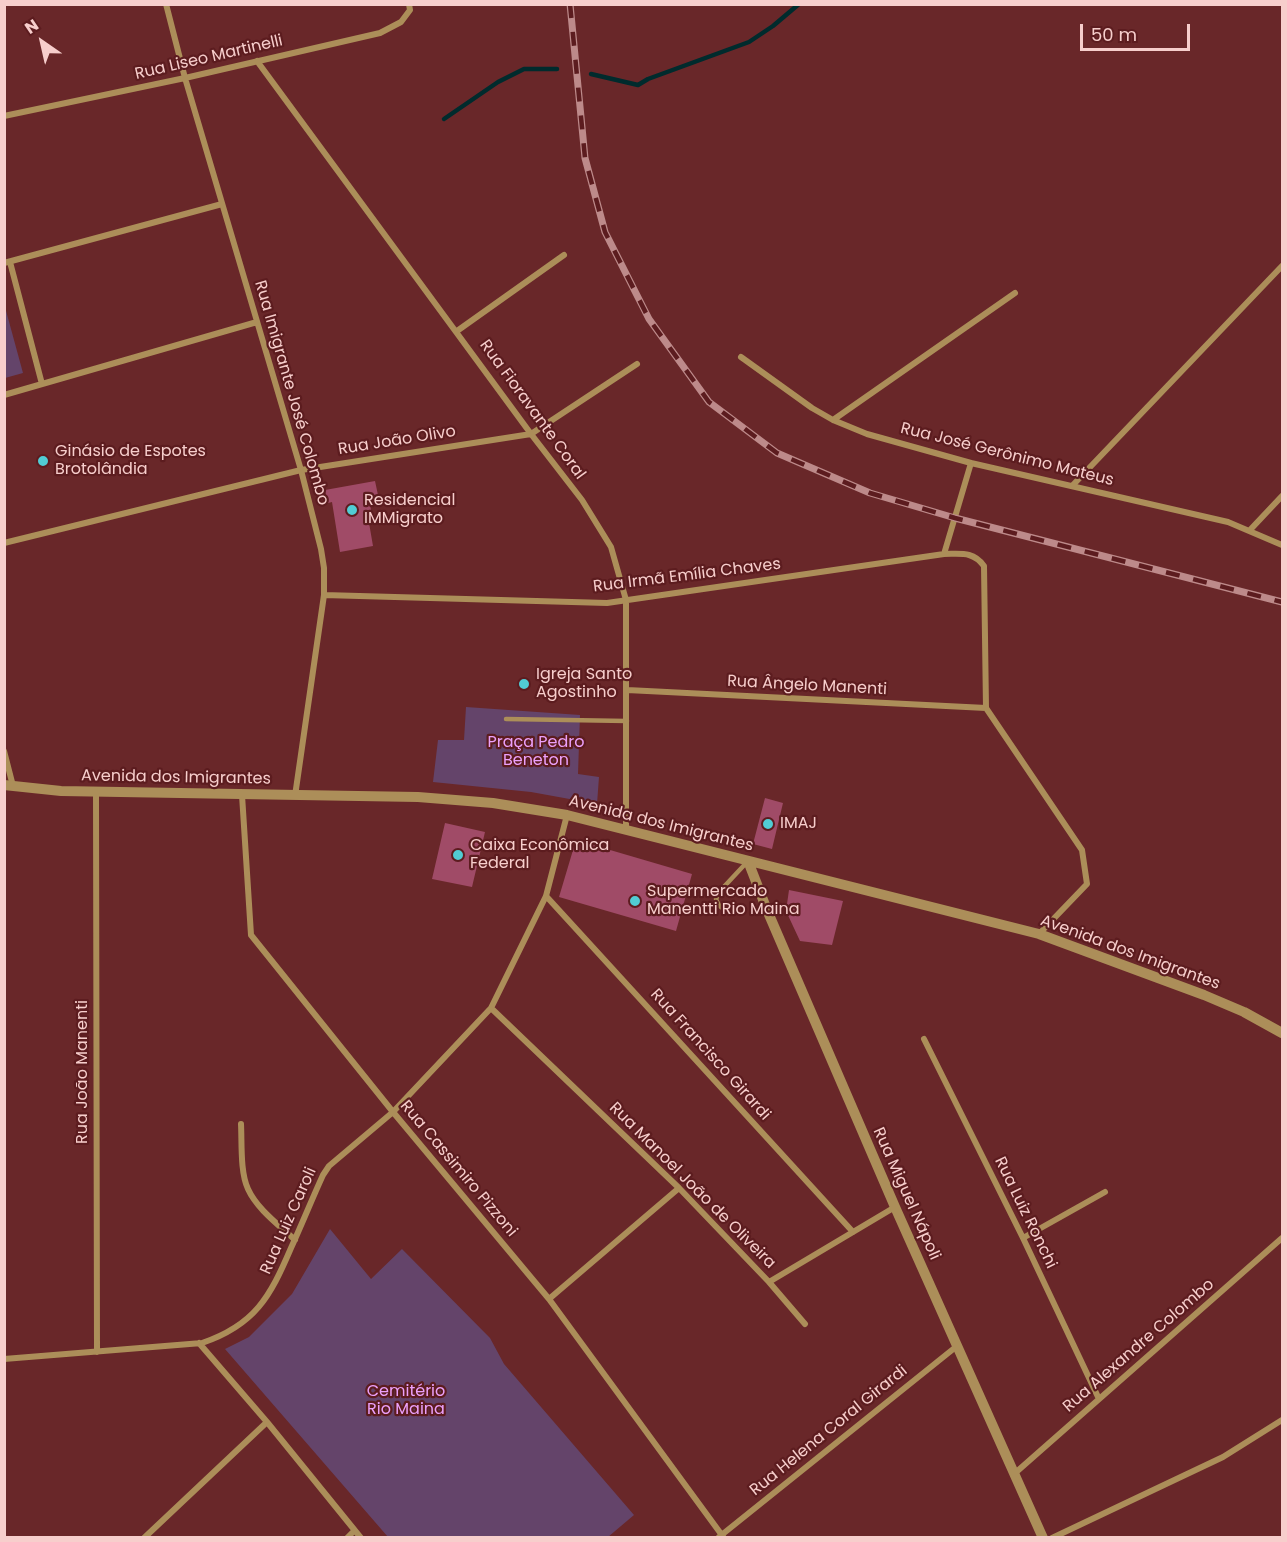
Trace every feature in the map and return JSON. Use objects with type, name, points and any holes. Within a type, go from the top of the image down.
[{"type":"street","name":"Rua Imigrante José Colombo","points":[[166,4],[185,78],[301,470],[321,549],[324,595],[295,796]]},
{"type":"street","name":"Rua Liseo Martinelli","points":[[4,116],[185,78],[380,33],[401,22],[410,7]]},
{"type":"street","name":"Rua Fioravante Coral","points":[[257,61],[582,500],[611,547],[626,600],[626,831]]},
{"type":"street","points":[[42,384],[7,262],[222,204]]},
{"type":"street","points":[[457,331],[564,255]]},
{"type":"street","points":[[1072,486],[1282,266]]},
{"type":"street","points":[[832,420],[1015,293]]},
{"type":"street","points":[[4,394],[257,322]]},
{"type":"street","name":"Rua José Gerônimo Mateus","points":[[741,357],[832,420],[900,444],[971,463],[1228,522],[1282,545]]},
{"type":"street","name":"Rua João Olivo","points":[[4,543],[301,470],[531,434],[637,364]]},
{"type":"street","points":[[944,554],[971,463]]},
{"type":"street","points":[[1250,530],[1282,496]]},
{"type":"street","name":"Rua Irmã Emília Chaves","points":[[324,595],[608,603],[944,554],[966,554],[978,558],[984,566],[986,708]]},
{"type":"street","name":"Rua Ângelo Manenti","points":[[627,690],[986,708]]},
{"type":"street","points":[[986,708],[1082,850],[1087,884],[1039,934]]},
{"type":"street","points":[[4,751],[9,786]]},
{"type":"street","name":"Avenida dos Imigrantes","points":[[9,786],[61,791],[457,800],[516,806],[567,815],[1039,934],[1204,995],[1244,1012],[1282,1033]]},
{"type":"street","name":"Rua João Manenti","points":[[96,791],[97,1352]]},
{"type":"street","name":"Rua Cassimiro Pizzoni","points":[[242,795],[251,935],[393,1112],[549,1299],[722,1537]]},
{"type":"street","name":"Rua Luiz Caroli","points":[[4,1359],[199,1343],[230,1332],[257,1310],[276,1284],[329,1166],[393,1112],[491,1008],[546,896],[567,815]]},
{"type":"street","name":"Rua Miguel Nápoli","points":[[748,861],[766,910],[895,1207],[1043,1538]]},
{"type":"street","name":"Rua Francisco Girardi","points":[[546,896],[853,1232]]},
{"type":"street","name":"Rua Manoel João de Oliveira","points":[[491,1008],[679,1188],[769,1282],[895,1207]]},
{"type":"street","name":"Rua Luiz Ronchi","points":[[924,1039],[1023,1238],[1099,1400]]},
{"type":"street","points":[[241,1124],[244,1178],[247,1188],[255,1201],[295,1240]]},
{"type":"street","points":[[549,1299],[679,1188]]},
{"type":"street","points":[[1023,1238],[1105,1192]]},
{"type":"street","name":"Rua Alexandre Colombo","points":[[1014,1474],[1282,1238]]},
{"type":"street","points":[[769,1282],[805,1324]]},
{"type":"street","points":[[199,1343],[267,1422],[361,1538]]},
{"type":"street","name":"Rua Helena Coral Girardi","points":[[722,1537],[957,1346]]},
{"type":"street","points":[[1052,1538],[1223,1457],[1282,1420]]},
{"type":"street","points":[[144,1538],[267,1422]]},
{"type":"street","points":[[347,1538],[354,1531]]},
{"type":"lane","points":[[506,719],[627,722]]},
{"type":"lane","points":[[738,910],[724,910],[718,906],[716,899],[720,891],[748,861]]},
{"type":"green space","points":[[5,307],[23,373],[4,378]]},
{"type":"green space","name":"Praça Pedro Beneton","points":[[466,707],[580,715],[578,774],[599,777],[597,804],[531,792],[433,782],[438,740],[464,740]]},
{"type":"green space","name":"Cemitério Rio Maina","points":[[330,1229],[371,1279],[402,1249],[490,1338],[504,1364],[634,1515],[608,1537],[388,1537],[225,1349],[249,1337],[292,1294]]},
{"type":"building","name":"Residencial IMMigrato","points":[[375,481],[378,495],[369,497],[372,517],[368,517],[373,546],[340,552],[332,502],[328,503],[325,490]]},
{"type":"building","name":"IMAJ","points":[[765,798],[783,803],[772,849],[753,844]]},
{"type":"building","name":"Caixa Econômica Federal","points":[[445,823],[485,832],[472,887],[432,879]]},
{"type":"building","points":[[576,840],[692,874],[676,931],[559,897]]},
{"type":"building","points":[[789,890],[843,901],[832,945],[800,941],[786,911]]},
{"type":"waterway","points":[[591,74],[638,85],[648,79],[749,42],[799,4]]},
{"type":"waterway","points":[[444,119],[498,82],[524,69],[557,69]]},
{"type":"railway","points":[[570,4],[585,158],[605,232],[649,319],[709,402],[777,453],[870,493],[955,518],[1282,602]]},
{"type":"place","name":"Ginásio de Espotes Brotolândia","points":[[43,461]]},
{"type":"place","name":"Residencial IMMigrato","points":[[352,510]]},
{"type":"place","name":"Igreja Santo Agostinho","points":[[524,684]]},
{"type":"place","name":"IMAJ","points":[[768,824]]},
{"type":"place","name":"Caixa Econômica Federal","points":[[458,855]]},
{"type":"place","name":"Supermercado Manentti Rio Maina","points":[[635,901]]}]
